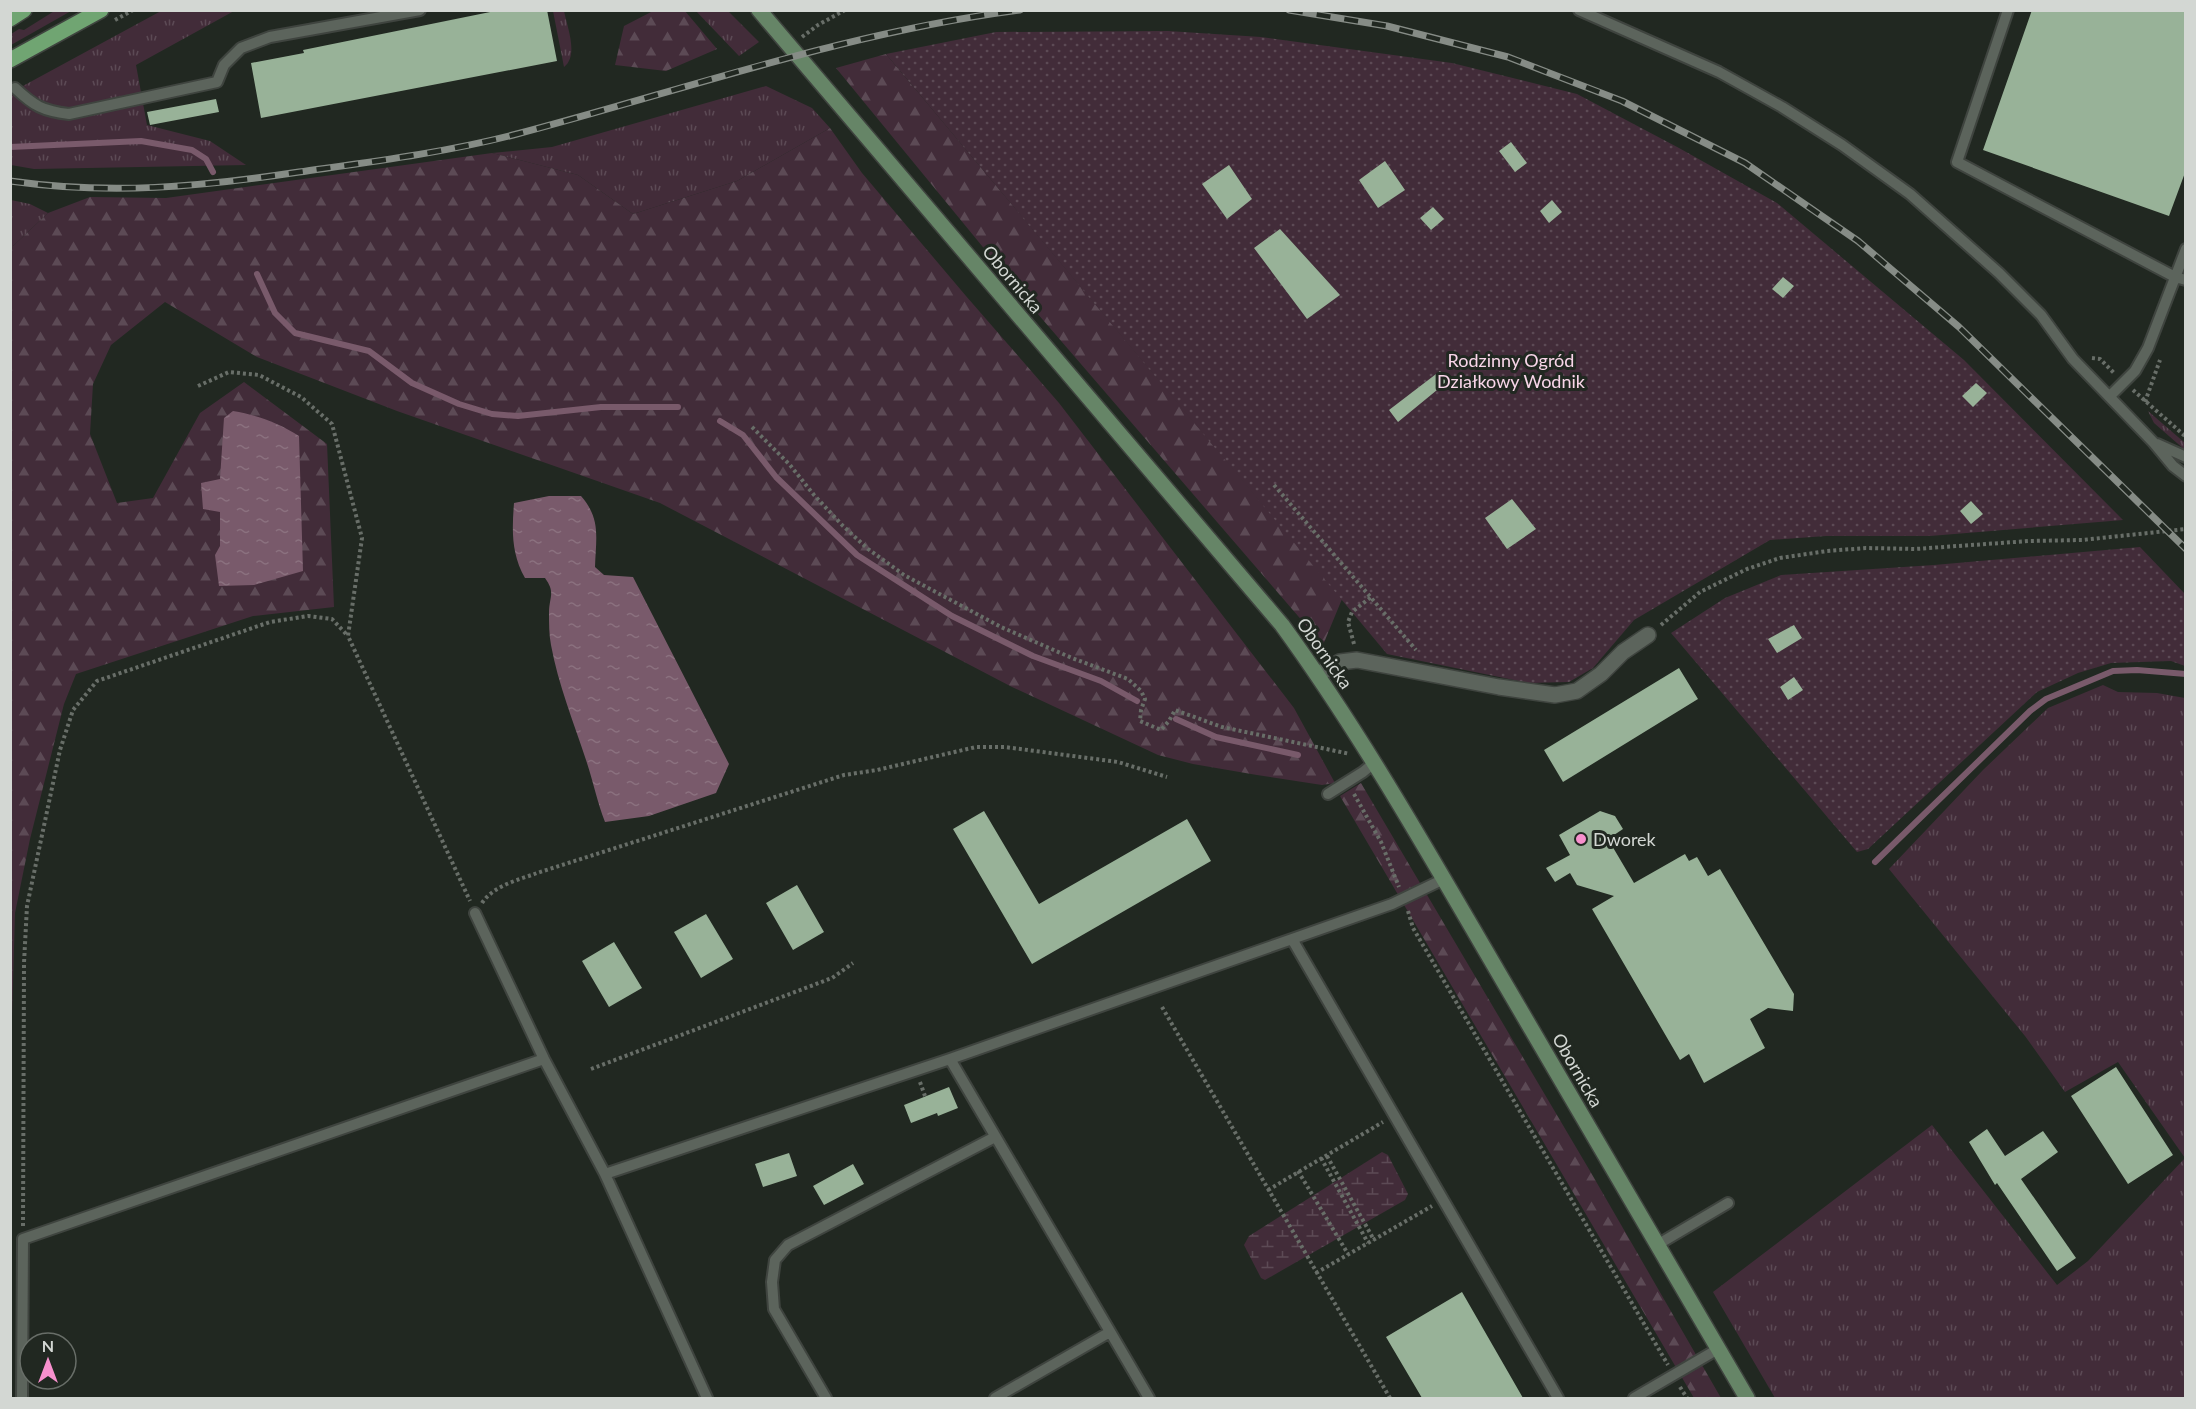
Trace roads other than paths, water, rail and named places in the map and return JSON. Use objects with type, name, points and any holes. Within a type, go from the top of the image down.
[{"type":"main road","points":[[10,19],[24,10]]},
{"type":"main road","points":[[10,60],[102,10]]},
{"type":"main road","name":"Obornicka","points":[[759,10],[1282,625],[1318,674],[1444,879],[1747,1398]]},
{"type":"street","points":[[1318,674],[1340,662],[1358,660],[1498,687],[1555,695],[1577,691],[1601,674],[1623,652],[1648,635]]},
{"type":"lane","points":[[15,88],[30,102],[47,111],[69,114],[217,82],[225,65],[241,48],[270,37],[420,10]]},
{"type":"lane","points":[[1579,10],[1719,72],[1782,107],[1842,145],[1910,194],[1999,273],[2033,307],[2054,331],[2073,359],[2186,476]]},
{"type":"lane","points":[[2008,10],[1957,162],[2180,278]]},
{"type":"lane","points":[[2110,396],[2135,371],[2148,348],[2180,278],[2186,249]]},
{"type":"lane","points":[[2154,443],[2186,457]]},
{"type":"lane","points":[[1328,794],[1374,763]]},
{"type":"lane","points":[[605,1174],[950,1059],[1404,900],[1444,879]]},
{"type":"lane","points":[[475,913],[544,1059],[605,1174],[707,1398]]},
{"type":"lane","points":[[1292,939],[1558,1398]]},
{"type":"lane","points":[[22,1398],[23,1239],[544,1059]]},
{"type":"lane","points":[[950,1059],[1149,1398]]},
{"type":"lane","points":[[826,1398],[774,1309],[772,1282],[776,1260],[788,1245],[995,1137]]},
{"type":"lane","points":[[1657,1245],[1728,1203]]},
{"type":"lane","points":[[994,1398],[1110,1332]]},
{"type":"lane","points":[[1634,1398],[1718,1349]]},
{"type":"water","points":[[233,411],[268,420],[299,436],[303,571],[254,585],[219,586],[215,555],[220,546],[220,512],[203,509],[201,483],[220,479],[224,418]]},
{"type":"water","points":[[549,496],[581,496],[592,513],[596,529],[595,567],[604,575],[633,577],[729,764],[716,793],[649,816],[605,822],[554,660],[549,629],[550,588],[545,578],[525,578],[515,550],[514,503]]},
{"type":"waterway","points":[[10,147],[141,141],[192,150],[206,159],[213,172]]},
{"type":"waterway","points":[[257,274],[275,313],[295,333],[369,351],[412,383],[459,404],[492,414],[518,416],[601,407],[678,407]]},
{"type":"waterway","points":[[720,421],[743,435],[776,477],[857,555],[952,616],[1033,656],[1101,681],[1137,701]]},
{"type":"waterway","points":[[1875,862],[2030,711],[2046,699],[2113,671],[2137,670],[2186,674]]},
{"type":"waterway","points":[[1176,719],[1216,737],[1298,755]]},
{"type":"railway","points":[[10,181],[83,188],[190,185],[226,182],[433,152],[513,135],[828,48],[955,20],[1020,10]]},
{"type":"railway","points":[[1289,10],[1387,26],[1508,57],[1622,101],[1745,163],[1858,241],[1959,327],[2186,549]]},
{"type":"place","name":"Dworek","points":[[1581,839]]},
{"type":"park label","name":"Rodzinny Ogród Działkowy Wodnik","points":[[1511,370]]}]
